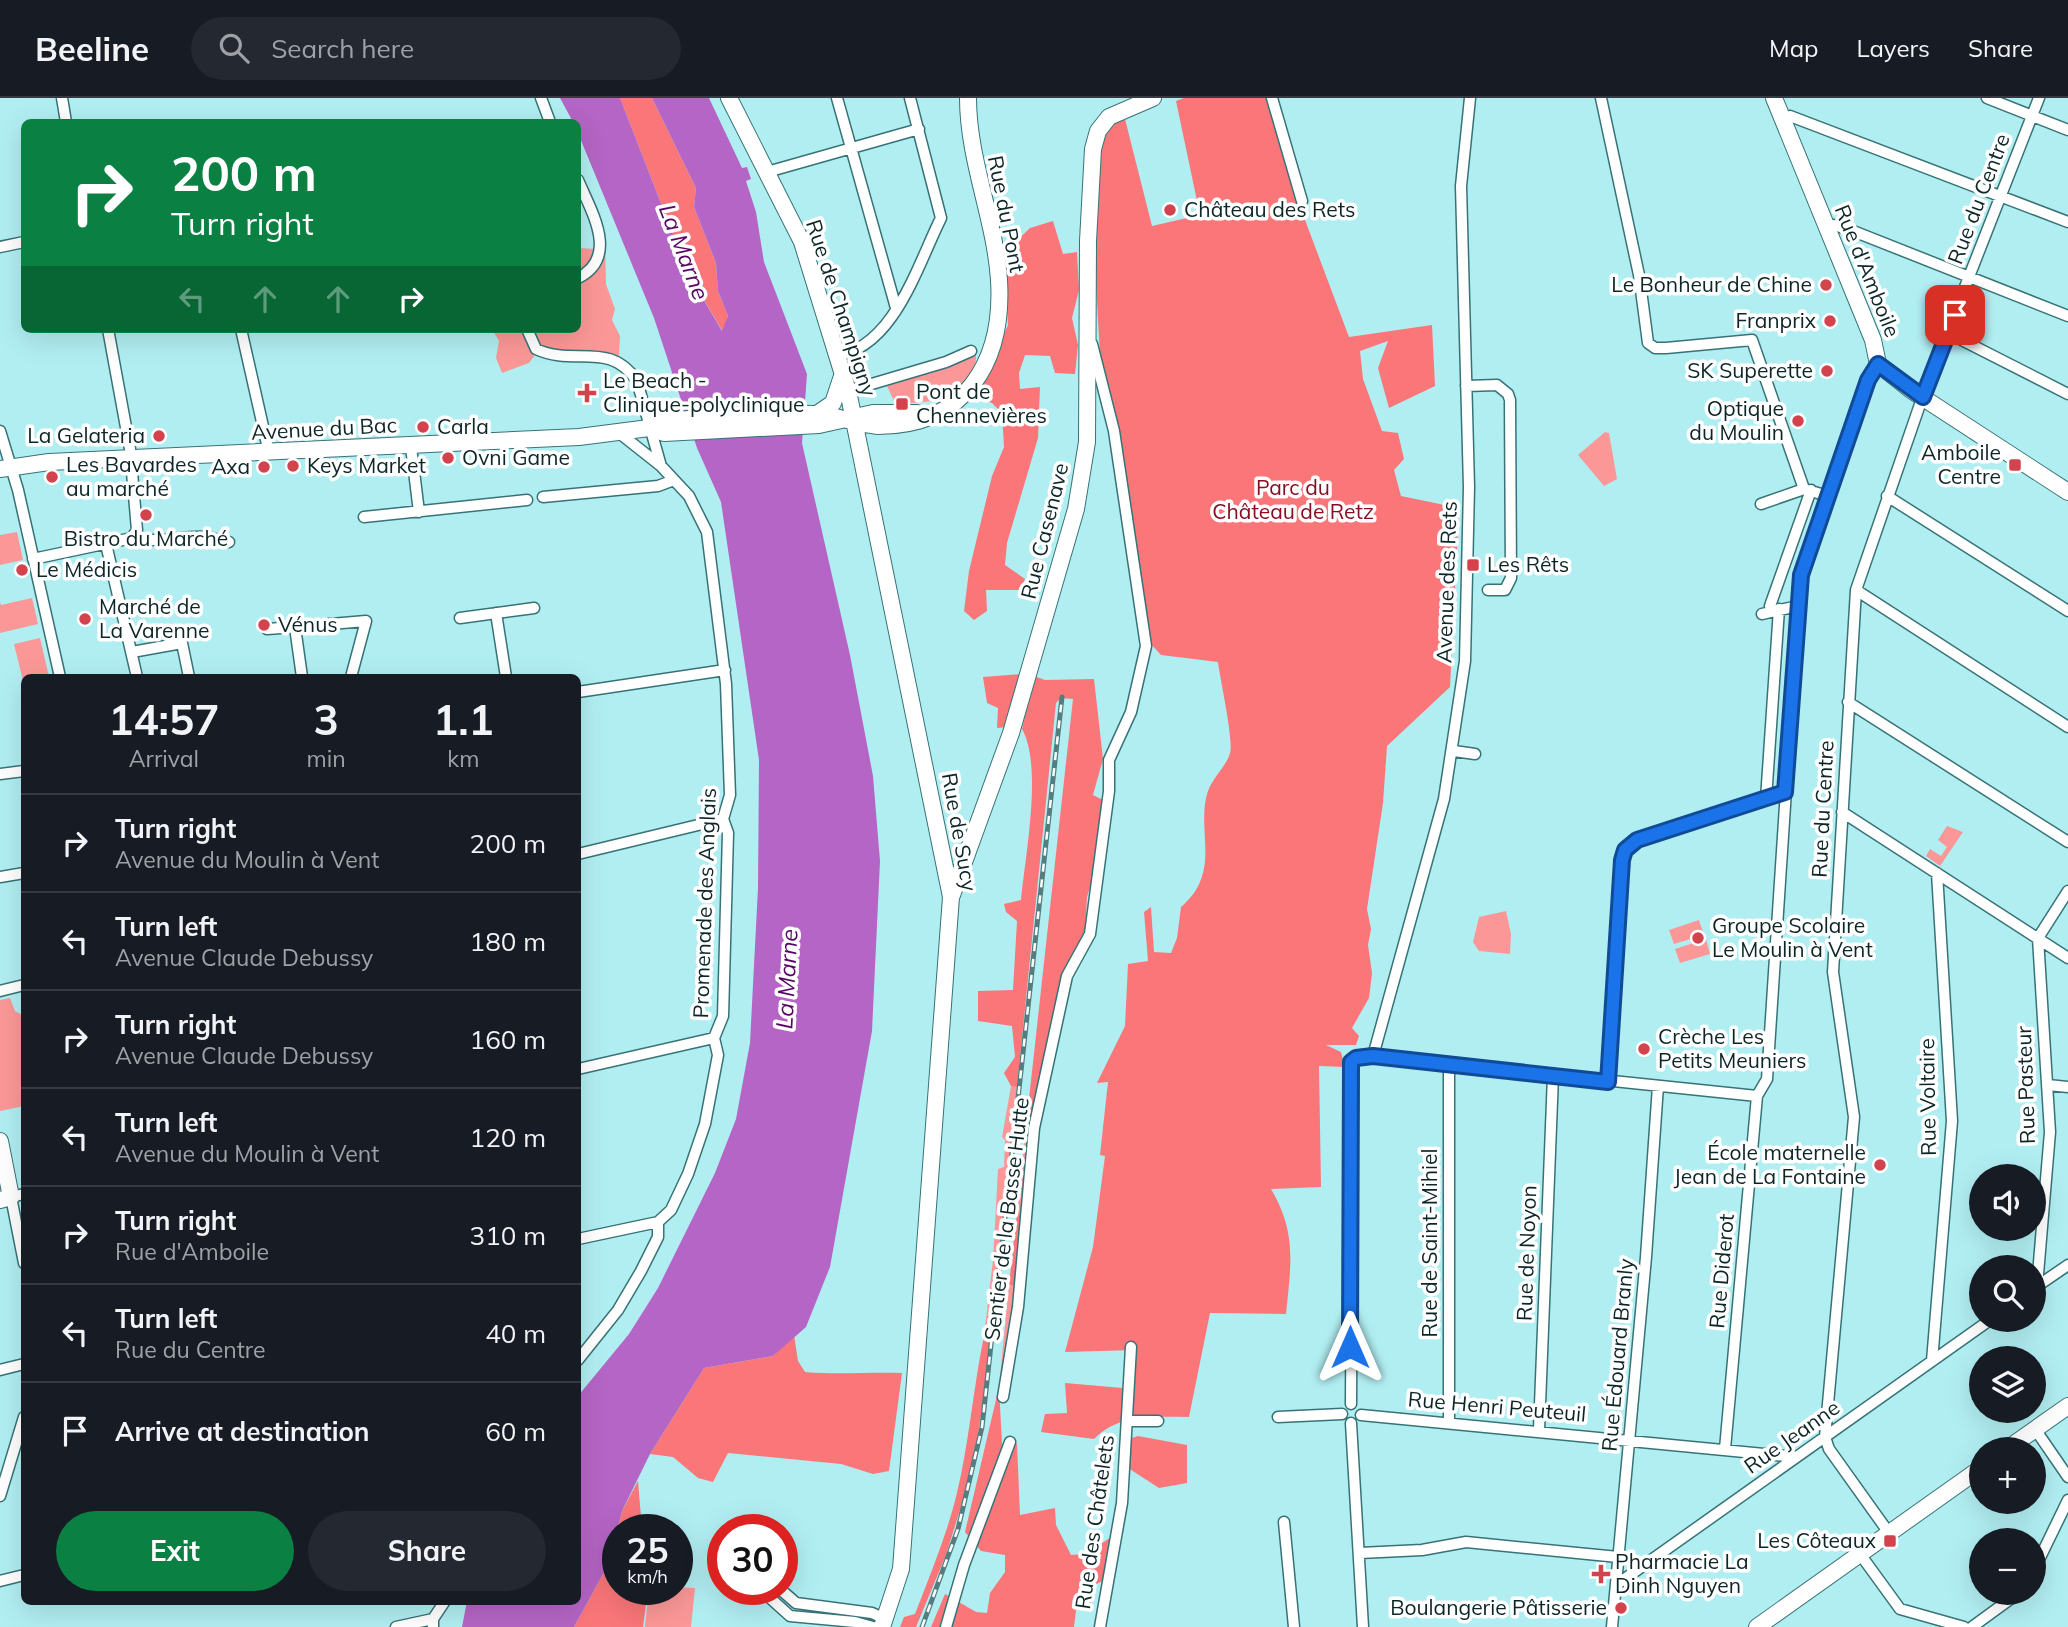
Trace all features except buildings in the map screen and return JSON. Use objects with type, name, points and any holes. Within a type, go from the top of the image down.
[{"type":"main road","name":"Rue de Champigny","points":[[729,98],[802,242],[855,419]]},
{"type":"main road","name":"Rue du Pont","points":[[818,419],[855,419],[875,426],[904,424],[938,416],[968,393],[982,372],[1000,302],[997,263],[972,149],[968,98]]},
{"type":"main road","name":"Rue d'Amboile","points":[[1774,98],[1873,340],[1878,364],[1923,397],[2068,492]]},
{"type":"main road","name":"Rue Casenave","points":[[951,897],[1012,733],[1076,509],[1087,442],[1088,241],[1095,140],[1098,131],[1109,117],[1148,101]]},
{"type":"main road","points":[[818,419],[833,403],[845,384]]},
{"type":"main road","name":"Avenue du Bac","points":[[4,468],[131,458],[411,447],[618,432],[649,428],[663,421],[678,426],[818,419]]},
{"type":"main road","name":"Rue de Sucy","points":[[855,419],[951,897],[901,1569],[880,1624]]},
{"type":"main road","points":[[0,1141],[12,1197]]},
{"type":"main road","points":[[2024,1437],[2068,1406]]},
{"type":"main road","points":[[1757,1627],[1969,1476]]},
{"type":"street","points":[[62,98],[66,119]]},
{"type":"street","points":[[541,98],[549,119]]},
{"type":"street","points":[[837,98],[896,307]]},
{"type":"street","points":[[835,356],[853,354],[870,344],[888,324],[941,218],[910,98]]},
{"type":"street","points":[[1272,98],[1302,201]]},
{"type":"street","name":"Avenue des Rets","points":[[1373,1056],[1437,830],[1454,751],[1465,661],[1468,590],[1461,186],[1470,98]]},
{"type":"street","points":[[1601,98],[1639,275],[1648,343],[1655,348],[1666,348],[1752,340],[1807,490],[1770,606],[1766,799]]},
{"type":"street","points":[[1987,98],[2068,130]]},
{"type":"street","name":"Rue du Centre","points":[[1825,1437],[1854,1117],[1833,972],[1856,590],[1923,397],[2039,98]]},
{"type":"street","points":[[1783,118],[1790,116],[2068,222]]},
{"type":"street","points":[[767,172],[919,129]]},
{"type":"street","points":[[581,188],[600,237],[601,252],[595,265],[581,276]]},
{"type":"street","points":[[1827,228],[1834,225],[1853,231],[2068,316]]},
{"type":"street","points":[[0,247],[21,243]]},
{"type":"street","points":[[109,333],[131,458],[137,530],[132,538]]},
{"type":"street","points":[[243,333],[269,453]]},
{"type":"street","name":"Promenade des Anglais","points":[[529,333],[536,349],[553,357],[602,356],[620,361],[637,381],[661,466]]},
{"type":"street","points":[[1948,333],[2068,394]]},
{"type":"street","name":"Sentier de la Basse Hutte","points":[[1003,1397],[1018,1307],[1034,1128],[1067,976],[1090,934],[1109,791],[1109,760],[1131,712],[1146,646],[1114,431],[1091,338],[1086,334]]},
{"type":"street","points":[[845,384],[946,362],[971,351]]},
{"type":"street","name":"Rue Diderot","points":[[1725,1449],[1757,1096],[1767,1079],[1801,575],[1868,380],[1878,364]]},
{"type":"street","points":[[1466,386],[1497,385],[1508,394],[1510,400],[1511,578],[1505,590],[1488,590]]},
{"type":"street","points":[[0,431],[4,468],[15,479],[59,674]]},
{"type":"street","name":"Promenade des Anglais","points":[[581,1356],[618,1310],[641,1271],[658,1237],[658,1222],[671,1210],[688,1174],[705,1124],[718,1055],[714,1038],[723,1016],[728,833],[723,819],[730,795],[724,670],[707,532],[699,512],[674,480],[661,466],[618,432]]},
{"type":"street","points":[[411,447],[419,512]]},
{"type":"street","points":[[543,497],[658,486],[674,480]]},
{"type":"street","points":[[1761,504],[1807,490],[1828,496]]},
{"type":"street","points":[[1887,496],[2068,611]]},
{"type":"street","points":[[364,517],[527,500]]},
{"type":"street","points":[[33,559],[132,538],[146,541],[210,537],[220,542],[229,541]]},
{"type":"street","points":[[106,544],[136,674]]},
{"type":"street","points":[[1856,590],[2068,727]]},
{"type":"street","points":[[1771,611],[1798,606]]},
{"type":"street","points":[[460,618],[534,608]]},
{"type":"street","points":[[496,613],[506,674]]},
{"type":"street","points":[[267,629],[366,621],[352,674]]},
{"type":"street","points":[[295,627],[302,674]]},
{"type":"street","points":[[132,652],[182,643],[188,674]]},
{"type":"street","points":[[581,692],[724,670]]},
{"type":"street","points":[[1848,702],[2068,842]]},
{"type":"street","points":[[1454,751],[1475,754]]},
{"type":"street","points":[[0,774],[21,771]]},
{"type":"street","points":[[1608,1082],[1622,860],[1625,850],[1637,840],[1785,792]]},
{"type":"street","points":[[1842,812],[2068,958]]},
{"type":"street","points":[[581,852],[723,819]]},
{"type":"street","name":"Rue Voltaire","points":[[1932,1361],[1952,1121],[1937,873]]},
{"type":"street","points":[[0,877],[21,874]]},
{"type":"street","points":[[2038,938],[2068,891]]},
{"type":"street","name":"Rue Pasteur","points":[[2038,938],[2050,1132],[2038,1255]]},
{"type":"street","points":[[0,991],[21,986]]},
{"type":"street","points":[[581,1068],[714,1038]]},
{"type":"street","points":[[1278,1417],[1342,1414],[1351,1404],[1351,1062],[1356,1058],[1373,1056],[1757,1096]]},
{"type":"street","name":"Rue de Saint-Mihiel","points":[[1450,1065],[1450,1422]]},
{"type":"street","name":"Rue de Noyon","points":[[1539,1430],[1553,1076]]},
{"type":"street","points":[[2048,1085],[2068,1087]]},
{"type":"street","name":"Rue Édouard Branly","points":[[1612,1627],[1658,1086]]},
{"type":"street","points":[[12,1197],[21,1246]]},
{"type":"street","points":[[581,1238],[658,1222]]},
{"type":"street","points":[[2046,1280],[2068,1265]]},
{"type":"street","name":"Rue Jeanne","points":[[1616,1585],[1973,1332]]},
{"type":"street","name":"Rue des Châtelets","points":[[1100,1627],[1122,1503],[1129,1421],[1130,1347]]},
{"type":"street","points":[[0,1370],[21,1365]]},
{"type":"street","points":[[1351,1404],[1358,1406],[1361,1415],[1351,1423]]},
{"type":"street","points":[[1342,1414],[1345,1420],[1351,1423]]},
{"type":"street","name":"Rue Henri Peuteuil","points":[[1361,1415],[1539,1430],[1796,1457]]},
{"type":"street","points":[[1129,1421],[1158,1421]]},
{"type":"street","points":[[1351,1423],[1363,1627]]},
{"type":"street","points":[[0,1496],[21,1427]]},
{"type":"street","points":[[2035,1429],[2068,1477]]},
{"type":"street","points":[[1825,1437],[1829,1449],[1889,1533]]},
{"type":"street","points":[[946,1627],[964,1565],[1007,1442]]},
{"type":"street","points":[[2046,1545],[2068,1500]]},
{"type":"street","points":[[1284,1522],[1294,1627]]},
{"type":"street","points":[[1360,1553],[1422,1550],[1466,1542],[1618,1557]]},
{"type":"street","points":[[1860,1554],[1900,1609],[1964,1627]]},
{"type":"street","points":[[0,1581],[21,1576]]},
{"type":"street","points":[[798,1603],[873,1613],[880,1624]]},
{"type":"street","points":[[396,1627],[433,1623],[443,1605]]},
{"type":"street","points":[[778,1605],[790,1616],[880,1624]]},
{"type":"street","points":[[1972,1627],[2002,1605]]},
{"type":"shaded area","points":[[605,242],[606,284],[615,309],[612,320],[620,336],[619,357],[550,352],[540,348],[529,363],[502,373],[496,358],[499,341],[494,333],[581,333],[581,248],[597,249]]},
{"type":"shaded area","points":[[976,354],[972,370],[958,387],[942,398],[925,402],[895,403],[887,386]]},
{"type":"shaded area","points":[[1605,432],[1609,433],[1617,479],[1604,486],[1578,455]]},
{"type":"shaded area","points":[[17,532],[23,560],[0,565],[0,535]]},
{"type":"shaded area","points":[[32,598],[38,624],[0,633],[0,602],[1,605]]},
{"type":"shaded area","points":[[40,638],[48,674],[21,674],[14,644]]},
{"type":"shaded area","points":[[1947,826],[1963,832],[1940,866],[1926,856],[1930,849],[1941,856],[1947,847],[1938,840]]},
{"type":"shaded area","points":[[1506,911],[1511,934],[1510,954],[1479,951],[1473,942],[1479,917]]},
{"type":"shaded area","points":[[1699,920],[1704,935],[1674,944],[1669,930]]},
{"type":"shaded area","points":[[1706,939],[1710,954],[1680,963],[1675,949]]},
{"type":"shaded area","points":[[10,998],[15,1011],[21,1014],[21,1107],[0,1111],[0,1000]]},
{"type":"shaded area","points":[[1011,1086],[1017,1087],[993,1335],[984,1336],[993,1260],[998,1169],[1004,1167],[1005,1140],[1002,1137]]},
{"type":"shaded area","points":[[1027,1117],[1032,1118],[1022,1212],[1017,1212]]},
{"type":"shaded area","points":[[1009,1285],[1014,1286],[1011,1321],[999,1387]]},
{"type":"shaded area","points":[[695,1588],[691,1627],[645,1627],[647,1605],[693,1605]]},
{"type":"green space","points":[[620,98],[652,98],[696,188],[694,207],[716,263],[718,291],[728,316],[723,332],[688,273]]},
{"type":"green space","name":"Parc du Château de Retz","points":[[1184,98],[1266,98],[1299,204],[1349,337],[1432,325],[1435,386],[1389,408],[1378,368],[1388,341],[1360,351],[1363,379],[1382,431],[1398,433],[1404,459],[1394,470],[1401,496],[1459,508],[1450,687],[1387,746],[1383,803],[1367,909],[1371,929],[1368,945],[1372,973],[1369,998],[1352,1028],[1359,1036],[1356,1045],[1326,1045],[1341,1052],[1345,1067],[1319,1066],[1321,1187],[1271,1189],[1285,1220],[1290,1249],[1286,1314],[1210,1313],[1189,1417],[1138,1418],[1115,1425],[1094,1439],[1041,1432],[1045,1414],[1067,1413],[1065,1383],[1134,1389],[1136,1350],[1065,1352],[1093,1247],[1105,1156],[1100,1155],[1108,1082],[1097,1083],[1125,1026],[1128,964],[1148,961],[1144,912],[1151,907],[1154,952],[1171,953],[1177,938],[1181,907],[1194,894],[1201,879],[1205,865],[1204,820],[1208,791],[1228,758],[1231,746],[1218,662],[1161,655],[1151,644],[1101,374],[1095,265],[1099,145],[1106,127],[1125,119],[1152,226],[1200,215],[1176,101]]},
{"type":"green space","points":[[1053,221],[1063,254],[1077,252],[1079,290],[1072,318],[1078,345],[1075,374],[1055,373],[1050,356],[1025,355],[1019,373],[1020,389],[1040,387],[1038,438],[1007,543],[1005,565],[1025,579],[1021,590],[986,590],[987,611],[974,620],[964,611],[969,571],[992,476],[1004,447],[1002,413],[992,403],[976,397],[1008,325],[1004,253],[1030,228]]},
{"type":"green space","points":[[1022,674],[1007,727],[997,728],[998,708],[987,703],[983,677]]},
{"type":"green space","points":[[1034,676],[1045,680],[1094,679],[1103,759],[1093,795],[1103,800],[1096,868],[1087,897],[1085,933],[1063,977],[1032,1118],[1027,1117],[1073,699],[1061,698],[1056,703],[1017,1087],[1011,1086],[1004,1073],[1015,1057],[1012,1026],[978,1021],[978,991],[1013,990],[1017,921],[1006,912],[1004,904],[1021,900],[1032,788],[1028,745],[1022,729]]},
{"type":"green space","points":[[1017,1212],[1022,1212],[1019,1264],[1014,1286],[1009,1285]]},
{"type":"green space","points":[[794,1335],[798,1361],[805,1372],[902,1373],[889,1471],[873,1474],[841,1464],[728,1453],[713,1482],[698,1478],[673,1457],[650,1454],[704,1368],[773,1356]]},
{"type":"green space","points":[[993,1335],[977,1442],[946,1555],[916,1627],[900,1627],[904,1617],[915,1614],[947,1527],[960,1477],[984,1336]]},
{"type":"green space","points":[[999,1387],[1002,1444],[1017,1444],[1020,1515],[1055,1508],[1056,1525],[1071,1555],[1085,1554],[1113,1536],[1104,1580],[1095,1585],[1090,1607],[1076,1610],[1074,1627],[931,1627],[945,1594],[976,1612],[987,1613],[990,1593],[1005,1572],[1005,1555],[981,1551],[965,1532]]},
{"type":"green space","points":[[1138,1436],[1187,1445],[1187,1483],[1159,1488],[1125,1466],[1126,1440]]},
{"type":"green space","points":[[638,1481],[641,1514],[621,1514]]},
{"type":"green space","points":[[602,1576],[602,1605],[646,1605],[643,1627],[574,1627]]},
{"type":"water","name":"La Marne","points":[[560,98],[620,98],[688,273],[722,331],[728,316],[718,291],[716,263],[694,207],[696,188],[652,98],[709,98],[742,168],[747,167],[751,179],[746,181],[756,212],[764,262],[807,374],[802,443],[850,655],[873,776],[880,861],[872,1031],[830,1267],[806,1327],[773,1356],[704,1368],[650,1454],[621,1514],[602,1514],[602,1576],[574,1627],[462,1627],[466,1605],[581,1605],[581,1392],[629,1334],[658,1288],[715,1173],[736,1119],[750,1043],[758,888],[759,760],[721,502],[697,448],[654,318],[581,140],[581,119],[571,119]]},
{"type":"railway","points":[[922,1627],[958,1529],[982,1427],[1062,697]]},
{"type":"place","name":"Château des Rets","points":[[1170,210]]},
{"type":"place","name":"Le Bonheur de Chine","points":[[1826,285]]},
{"type":"place","name":"Franprix","points":[[1830,321]]},
{"type":"place","name":"SK Superette","points":[[1827,371]]},
{"type":"place","name":"Le Beach - Clinique-polyclinique","points":[[587,393]]},
{"type":"place","name":"Pont de Chennevières","points":[[902,404]]},
{"type":"place","name":"Optique du Moulin","points":[[1798,421]]},
{"type":"place","name":"Carla","points":[[423,427]]},
{"type":"place","name":"La Gelateria","points":[[159,436]]},
{"type":"place","name":"Ovni Game","points":[[448,458]]},
{"type":"place","name":"Amboile Centre","points":[[2015,465]]},
{"type":"place","name":"Keys Market","points":[[293,466]]},
{"type":"place","name":"Axa","points":[[264,467]]},
{"type":"place","name":"Les Bavardes au marché","points":[[52,477]]},
{"type":"place","name":"Bistro du Marché","points":[[146,515]]},
{"type":"place","name":"Les Rêts","points":[[1473,565]]},
{"type":"place","name":"Le Médicis","points":[[22,570]]},
{"type":"place","name":"Marché de La Varenne","points":[[85,619]]},
{"type":"place","name":"Vénus","points":[[264,625]]},
{"type":"place","name":"Groupe Scolaire Le Moulin à Vent","points":[[1698,938]]},
{"type":"place","name":"Crèche Les Petits Meuniers","points":[[1644,1049]]},
{"type":"place","name":"École maternelle Jean de La Fontaine","points":[[1880,1165]]},
{"type":"place","name":"Les Côteaux","points":[[1890,1541]]},
{"type":"place","name":"Pharmacie La Dinh Nguyen","points":[[1601,1574]]},
{"type":"place","name":"Boulangerie Pâtisserie","points":[[1621,1608]]},
{"type":"route","points":[[1350,1347],[1351,1062],[1356,1058],[1373,1056],[1608,1082],[1622,860],[1625,850],[1637,840],[1785,792],[1801,575],[1868,380],[1878,364],[1923,397],[1955,315]]}]
